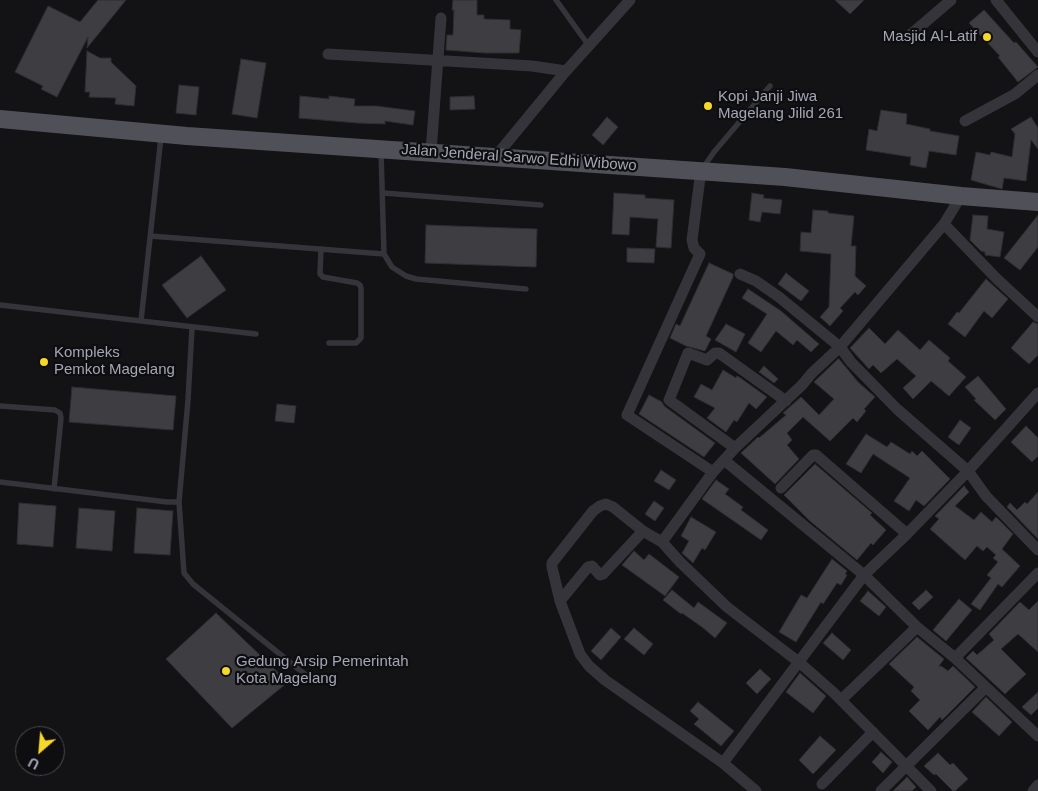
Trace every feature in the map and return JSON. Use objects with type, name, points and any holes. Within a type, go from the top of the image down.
[{"type":"main road","name":"Jalan Jenderal Sarwo Edhi Wibowo","points":[[0,118],[161,134],[701,170],[1038,202]]},
{"type":"street","points":[[496,156],[566,71],[630,0]]},
{"type":"street","points":[[909,36],[950,0]]},
{"type":"street","points":[[996,0],[1038,52]]},
{"type":"street","points":[[431,152],[441,18]]},
{"type":"street","points":[[328,54],[532,66],[566,71]]},
{"type":"street","points":[[965,121],[1015,94],[1038,75]]},
{"type":"street","points":[[701,170],[692,240],[694,248],[700,254],[627,415],[713,472]]},
{"type":"street","points":[[662,542],[713,472],[735,448],[840,347],[944,224],[961,196]]},
{"type":"street","points":[[944,224],[996,278],[1038,317]]},
{"type":"street","points":[[740,274],[779,297],[840,347],[851,362],[897,409],[968,472],[986,496],[1038,550]]},
{"type":"street","points":[[735,448],[669,400],[688,353],[707,360],[715,353],[719,353],[786,400]]},
{"type":"street","points":[[723,764],[864,575],[908,534],[968,472],[1038,393]]},
{"type":"street","points":[[781,488],[816,455],[908,534]]},
{"type":"street","points":[[724,460],[864,575],[1038,736]]},
{"type":"street","points":[[756,791],[723,764],[605,680],[589,666],[580,654],[560,601],[552,563],[592,511],[600,506],[608,504],[643,531],[662,542],[727,607],[800,663],[841,700],[931,791]]},
{"type":"street","points":[[560,601],[588,567],[592,566],[600,575],[603,574],[643,531]]},
{"type":"street","points":[[955,658],[1038,573]]},
{"type":"street","points":[[841,700],[918,627]]},
{"type":"street","points":[[881,791],[986,688]]},
{"type":"street","points":[[822,784],[873,732]]},
{"type":"street","points":[[1032,791],[1038,785]]},
{"type":"lane","points":[[556,0],[589,46]]},
{"type":"lane","points":[[701,170],[770,86]]},
{"type":"lane","points":[[141,321],[161,134]]},
{"type":"lane","points":[[381,148],[384,254],[392,267],[416,280],[526,289]]},
{"type":"lane","points":[[383,193],[541,205]]},
{"type":"lane","points":[[150,236],[384,254]]},
{"type":"lane","points":[[321,249],[320,274],[323,277],[357,283],[361,288],[362,333],[359,341],[356,343],[329,343]]},
{"type":"lane","points":[[0,305],[256,334]]},
{"type":"lane","points":[[192,328],[179,502],[184,573],[192,584],[307,676]]},
{"type":"lane","points":[[0,406],[55,410],[60,413],[54,489]]},
{"type":"lane","points":[[0,482],[179,502]]},
{"type":"building","points":[[98,0],[126,0],[87,48],[88,37],[57,97],[41,89],[43,86],[15,72],[48,6],[80,22]]},
{"type":"building","points":[[453,0],[477,0],[477,15],[484,15],[484,19],[510,20],[510,29],[521,30],[519,53],[446,50],[447,35],[453,35]]},
{"type":"building","points":[[835,0],[864,0],[850,14]]},
{"type":"building","points":[[984,10],[1038,67],[1018,82],[998,57],[1000,56],[969,23]]},
{"type":"building","points":[[87,51],[100,58],[111,58],[111,62],[136,86],[134,106],[115,104],[116,98],[89,97],[90,92],[85,92]]},
{"type":"building","points":[[241,59],[266,63],[257,118],[232,114]]},
{"type":"building","points":[[179,85],[199,87],[196,115],[176,113]]},
{"type":"building","points":[[300,96],[329,99],[329,96],[355,99],[354,106],[376,106],[415,111],[413,125],[385,121],[385,124],[299,118]]},
{"type":"building","points":[[474,96],[475,109],[450,110],[450,97]]},
{"type":"building","points":[[881,110],[907,114],[906,124],[930,129],[930,131],[959,136],[956,155],[929,151],[926,168],[910,165],[911,157],[866,150],[869,129],[877,131]]},
{"type":"building","points":[[607,117],[618,127],[603,145],[592,135]]},
{"type":"building","points":[[1031,117],[1038,128],[1038,149],[1031,140],[1026,181],[1004,178],[1002,189],[971,180],[976,152],[990,155],[991,152],[1012,157],[1015,134],[1011,129]]},
{"type":"building","points":[[614,193],[645,195],[645,198],[674,200],[671,248],[656,247],[658,219],[630,217],[629,235],[612,234]]},
{"type":"building","points":[[752,193],[764,195],[763,198],[782,200],[780,214],[762,212],[760,222],[749,220]]},
{"type":"building","points":[[813,210],[854,216],[851,246],[856,246],[855,276],[866,286],[858,295],[855,292],[840,308],[843,311],[830,326],[820,317],[829,307],[831,254],[800,251],[801,232],[811,233]]},
{"type":"building","points":[[973,215],[988,216],[987,229],[1004,232],[1000,257],[985,255],[985,252],[981,251],[970,240]]},
{"type":"building","points":[[1038,215],[1038,247],[1020,270],[1004,258]]},
{"type":"building","points":[[426,225],[537,229],[536,267],[425,263]]},
{"type":"building","points":[[627,248],[655,249],[654,263],[627,262]]},
{"type":"building","points":[[201,256],[226,290],[187,318],[162,285]]},
{"type":"building","points":[[709,263],[733,274],[733,277],[706,336],[711,339],[705,351],[686,346],[670,338],[676,324],[680,326]]},
{"type":"building","points":[[786,273],[809,291],[801,301],[778,284]]},
{"type":"building","points":[[986,279],[1008,299],[992,318],[984,311],[965,337],[948,324]]},
{"type":"building","points":[[748,289],[781,311],[819,344],[811,352],[797,340],[793,345],[776,331],[761,352],[748,343],[767,314],[742,298]]},
{"type":"building","points":[[1033,322],[1038,324],[1038,355],[1029,364],[1011,348]]},
{"type":"building","points":[[726,324],[745,334],[736,352],[715,340]]},
{"type":"building","points":[[869,328],[885,344],[898,330],[920,350],[929,340],[950,358],[948,361],[966,377],[949,396],[931,381],[913,399],[903,388],[916,376],[897,359],[881,373],[873,365],[869,369],[850,348]]},
{"type":"building","points":[[838,359],[858,382],[875,397],[864,409],[866,411],[857,422],[853,418],[830,441],[803,417],[787,433],[792,440],[787,445],[799,459],[775,484],[741,453],[786,415],[783,413],[801,397],[819,415],[834,399],[814,382]]},
{"type":"building","points":[[764,366],[778,379],[774,383],[759,372]]},
{"type":"building","points":[[723,370],[736,378],[737,376],[739,377],[767,397],[756,409],[749,403],[737,422],[734,420],[726,432],[707,418],[715,408],[694,397],[701,384],[712,390]]},
{"type":"building","points":[[978,376],[1006,409],[995,420],[974,400],[976,399],[965,387]]},
{"type":"building","points":[[72,387],[176,396],[173,430],[69,422]]},
{"type":"building","points":[[649,395],[662,402],[664,406],[715,443],[704,457],[639,414]]},
{"type":"building","points":[[277,404],[296,406],[294,423],[275,421]]},
{"type":"building","points":[[960,420],[971,428],[959,445],[948,437]]},
{"type":"building","points":[[1026,426],[1038,438],[1038,456],[1032,462],[1011,442]]},
{"type":"building","points":[[866,434],[887,447],[891,442],[910,454],[912,451],[917,456],[922,451],[950,479],[924,506],[916,500],[909,511],[894,501],[910,478],[873,454],[861,473],[846,464]]},
{"type":"building","points":[[815,464],[872,513],[870,515],[886,530],[873,545],[871,543],[857,560],[810,521],[784,495]]},
{"type":"building","points":[[661,470],[676,480],[669,490],[654,481]]},
{"type":"building","points":[[716,480],[729,489],[725,494],[743,507],[741,510],[768,530],[761,540],[702,499]]},
{"type":"building","points":[[964,486],[969,492],[955,506],[974,520],[981,512],[992,522],[996,517],[1013,534],[1002,549],[1020,566],[1002,587],[998,584],[980,610],[971,604],[991,578],[987,575],[998,562],[993,558],[996,555],[987,547],[983,551],[977,546],[965,560],[930,529],[939,519],[935,516]]},
{"type":"building","points":[[1038,492],[1038,539],[1007,507],[1010,503],[1017,510],[1025,502],[1027,504]]},
{"type":"building","points":[[654,501],[664,508],[655,521],[645,514]]},
{"type":"building","points":[[19,503],[56,506],[53,547],[17,544]]},
{"type":"building","points":[[79,508],[115,511],[112,551],[76,548]]},
{"type":"building","points":[[137,508],[173,511],[170,555],[134,553]]},
{"type":"building","points":[[691,517],[716,532],[705,550],[702,548],[693,563],[682,553],[689,541],[681,536]]},
{"type":"building","points":[[634,551],[644,560],[649,554],[679,577],[665,596],[622,565]]},
{"type":"building","points":[[832,559],[847,571],[845,574],[847,575],[841,585],[837,583],[823,604],[821,602],[796,642],[779,632],[801,595],[807,598]]},
{"type":"building","points":[[672,590],[694,608],[698,602],[727,623],[715,638],[663,600]]},
{"type":"building","points":[[926,590],[933,597],[919,610],[912,603]]},
{"type":"building","points":[[868,591],[886,607],[879,616],[860,601]]},
{"type":"building","points":[[959,599],[972,610],[946,641],[933,630]]},
{"type":"building","points":[[1038,601],[1038,652],[1018,634],[1001,649],[1026,674],[1005,694],[966,658],[973,651],[977,655],[994,640],[989,634],[1020,602],[1029,610]]},
{"type":"building","name":"Gedung Arsip Pemerintah Kota Magelang","points":[[216,613],[288,682],[232,728],[166,659]]},
{"type":"building","points":[[611,628],[621,637],[601,660],[591,651]]},
{"type":"building","points":[[634,628],[653,644],[644,655],[624,639]]},
{"type":"building","points":[[832,633],[851,650],[843,660],[823,643]]},
{"type":"building","points":[[917,637],[944,659],[940,667],[948,671],[953,666],[975,687],[942,720],[940,717],[928,730],[909,711],[920,700],[911,691],[914,687],[889,664]]},
{"type":"building","points":[[760,669],[771,679],[757,694],[746,683]]},
{"type":"building","points":[[800,673],[826,696],[813,713],[786,692]]},
{"type":"building","points":[[1038,692],[1038,708],[1031,715],[1022,707]]},
{"type":"building","points":[[986,697],[1012,722],[999,736],[972,712]]},
{"type":"building","points":[[698,702],[734,731],[721,746],[694,724],[699,719],[690,711]]},
{"type":"building","points":[[820,736],[836,750],[813,774],[799,760]]},
{"type":"building","points":[[881,752],[892,762],[883,773],[872,762]]},
{"type":"building","points":[[938,753],[950,765],[953,763],[968,779],[955,791],[924,766]]},
{"type":"building","points":[[907,777],[916,787],[912,791],[893,791]]},
{"type":"place","name":"Masjid Al-Latif","points":[[987,37]]},
{"type":"place","name":"Kopi Janji Jiwa Magelang Jilid 261","points":[[708,106]]},
{"type":"place","name":"Kompleks Pemkot Magelang","points":[[44,362]]},
{"type":"place","name":"Gedung Arsip Pemerintah Kota Magelang","points":[[226,671]]}]
